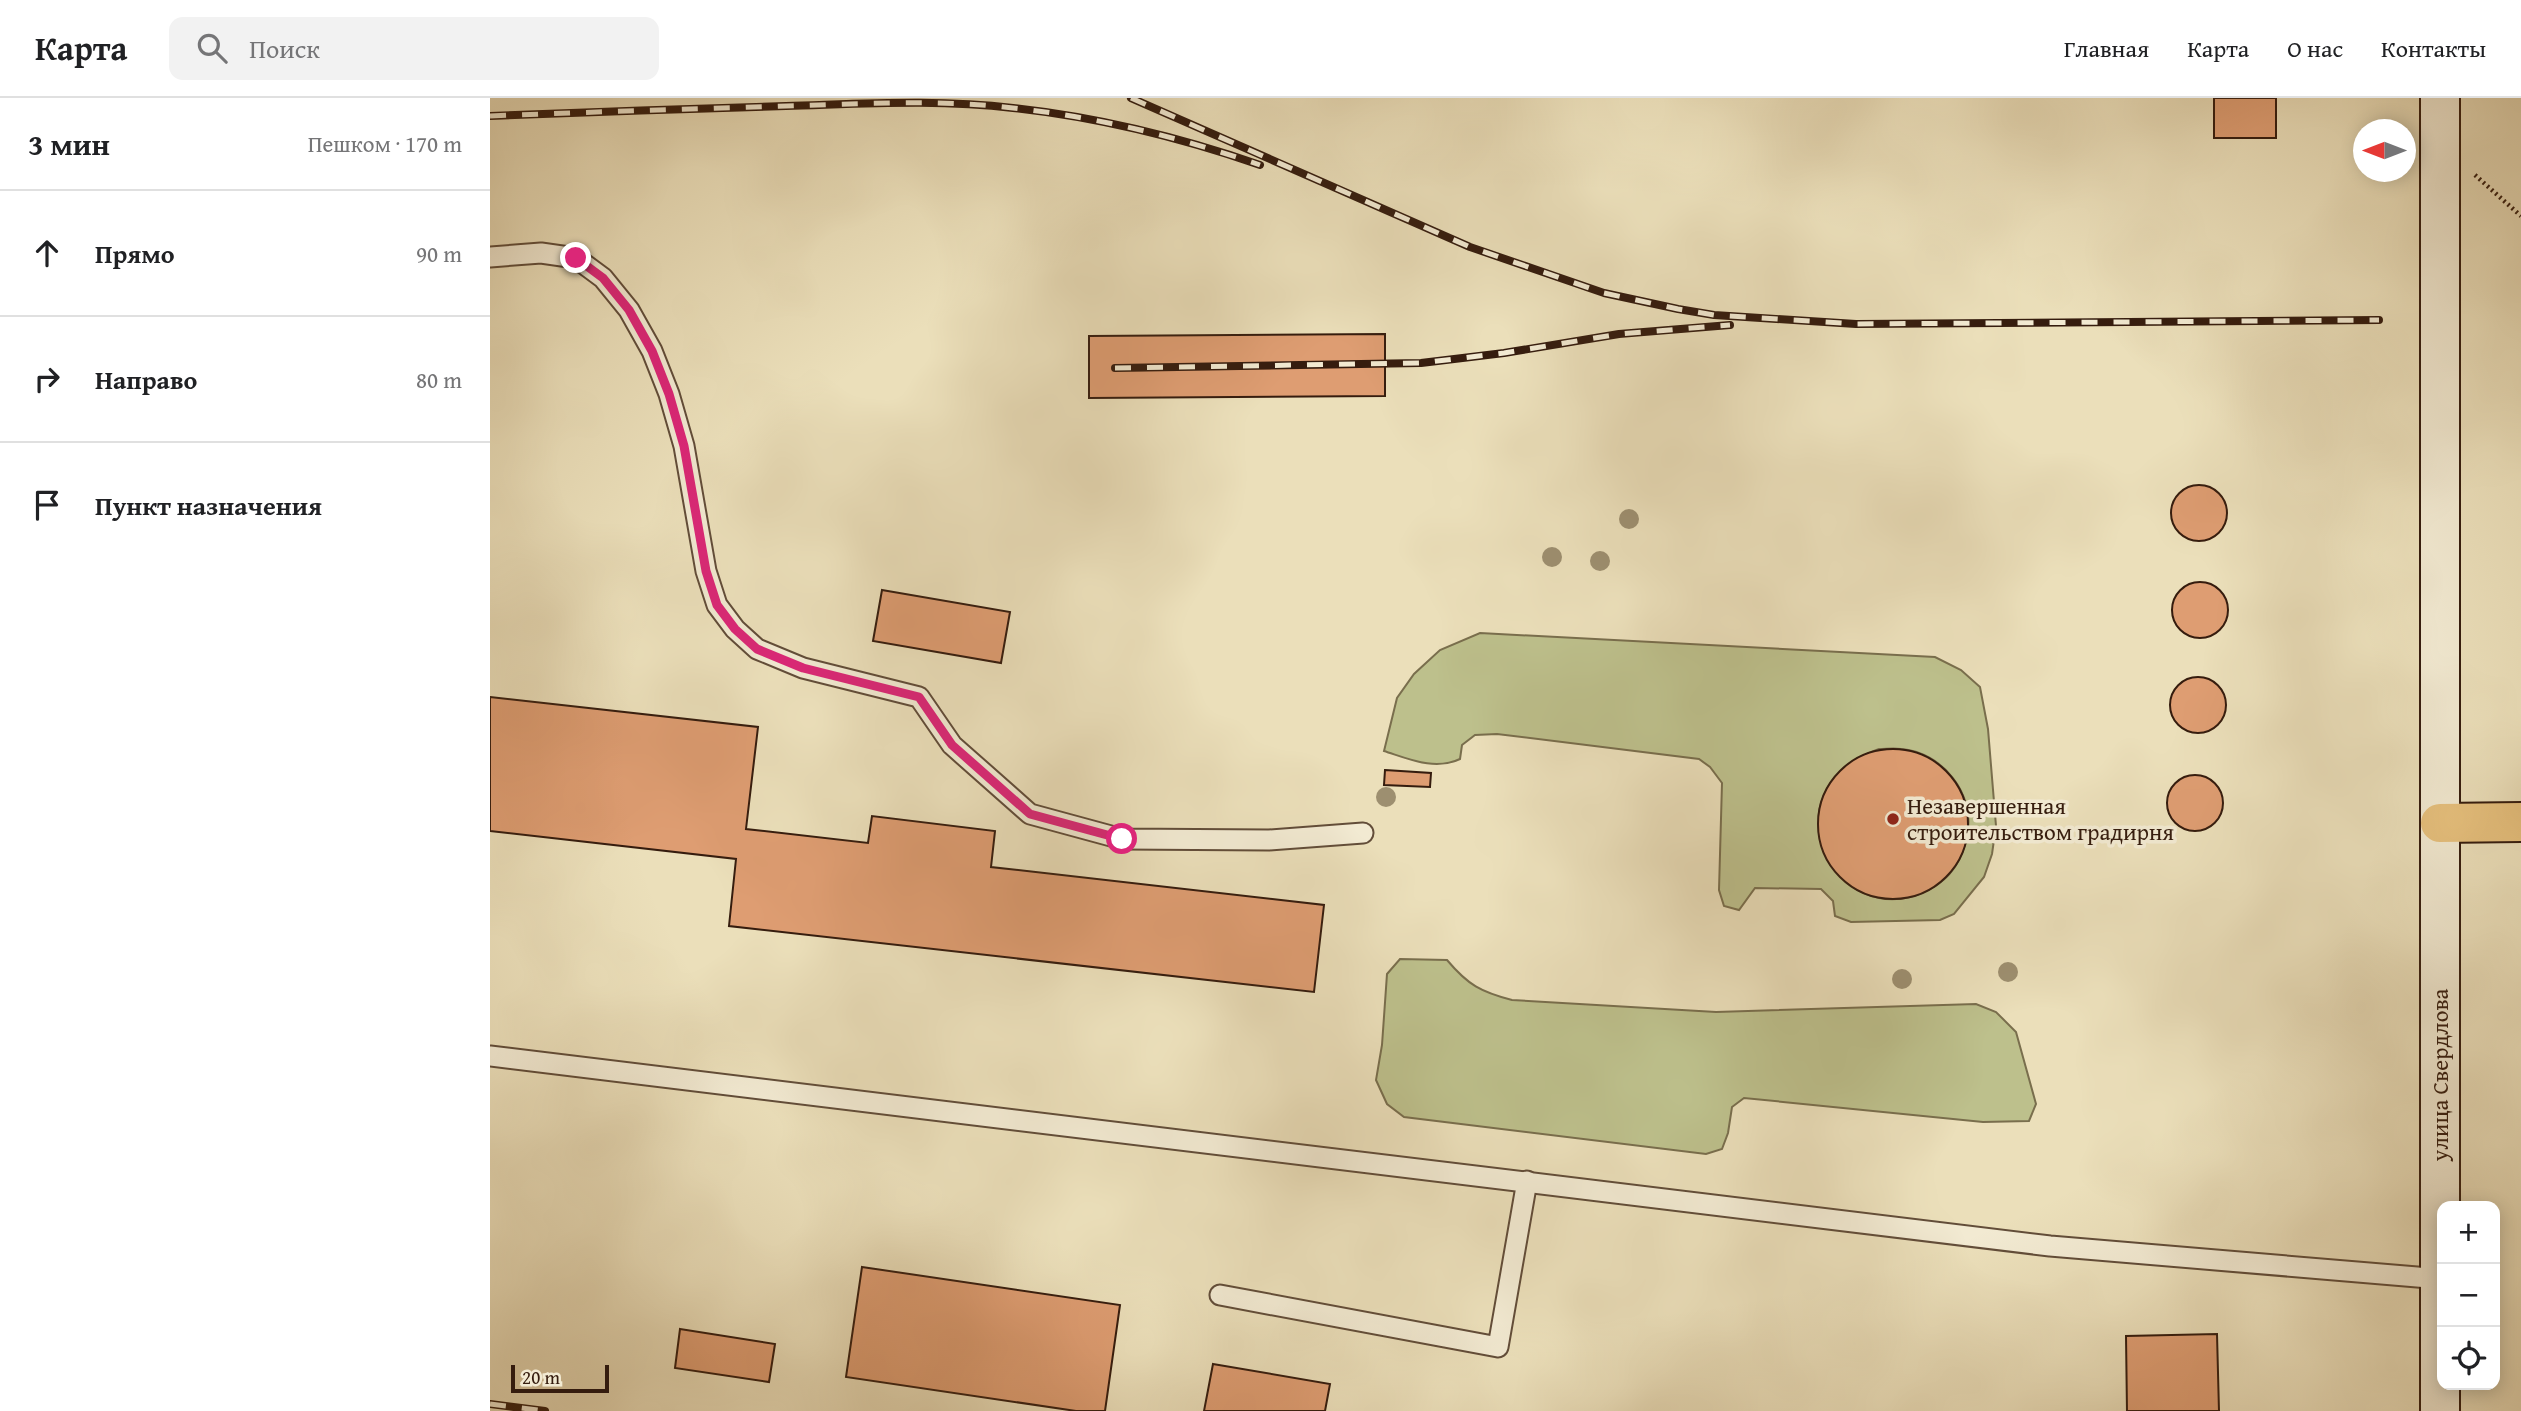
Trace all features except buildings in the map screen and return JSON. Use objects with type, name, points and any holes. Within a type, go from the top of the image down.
[{"type":"main road","name":"улица Свердлова","points":[[2440,98],[2441,1264]]},
{"type":"main road","points":[[2440,823],[2521,822]]},
{"type":"main road","name":"улица Свердлова","points":[[2440,1411],[2441,1327]]},
{"type":"lane","points":[[490,257],[541,253],[576,258],[603,278],[629,310],[652,351],[669,394],[684,446],[706,571],[717,605],[735,629],[757,649],[803,668],[919,697],[952,745],[1030,814],[1122,839],[1269,840],[1363,833]]},
{"type":"lane","points":[[490,1056],[2050,1246],[2437,1279]]},
{"type":"lane","points":[[1220,1295],[1498,1347],[1527,1181]]},
{"type":"path","points":[[2467,167],[2521,216]]},
{"type":"green space","points":[[1480,633],[1935,657],[1961,670],[1980,687],[1988,729],[1996,826],[1992,854],[1984,877],[1954,914],[1940,920],[1851,922],[1835,916],[1833,901],[1821,889],[1755,888],[1739,910],[1724,906],[1719,890],[1722,783],[1710,767],[1699,759],[1497,734],[1475,735],[1462,745],[1460,759],[1441,764],[1412,760],[1384,751],[1397,698],[1414,674],[1440,650]],"holes":[[[1879,749],[1916,752],[1942,767],[1961,791],[1968,820],[1962,852],[1950,873],[1930,889],[1896,899],[1866,894],[1842,878],[1825,854],[1818,825],[1824,796],[1843,769]]]},
{"type":"green space","points":[[1400,959],[1447,960],[1476,986],[1512,1000],[1716,1012],[1976,1004],[1996,1012],[2016,1032],[2036,1104],[2029,1121],[1983,1122],[1744,1098],[1732,1107],[1728,1133],[1722,1149],[1706,1154],[1404,1117],[1387,1104],[1376,1080],[1382,1045],[1387,974]]},
{"type":"railway","points":[[1131,98],[1470,247],[1604,293],[1678,309],[1714,315],[1856,324],[2379,320]]},
{"type":"railway","points":[[490,116],[871,103],[985,105],[1107,123],[1168,137],[1260,165]]},
{"type":"railway","points":[[1115,368],[1421,363],[1504,353],[1619,334],[1730,325]]},
{"type":"railway","points":[[490,1404],[545,1411]]},
{"type":"place","name":"Незавершенная строительством градирня","points":[[1893,819]]},
{"type":"route","points":[[576,258],[603,278],[629,310],[652,351],[669,394],[684,446],[706,571],[717,605],[735,629],[757,649],[803,668],[919,697],[952,745],[1030,814],[1122,839]]}]
